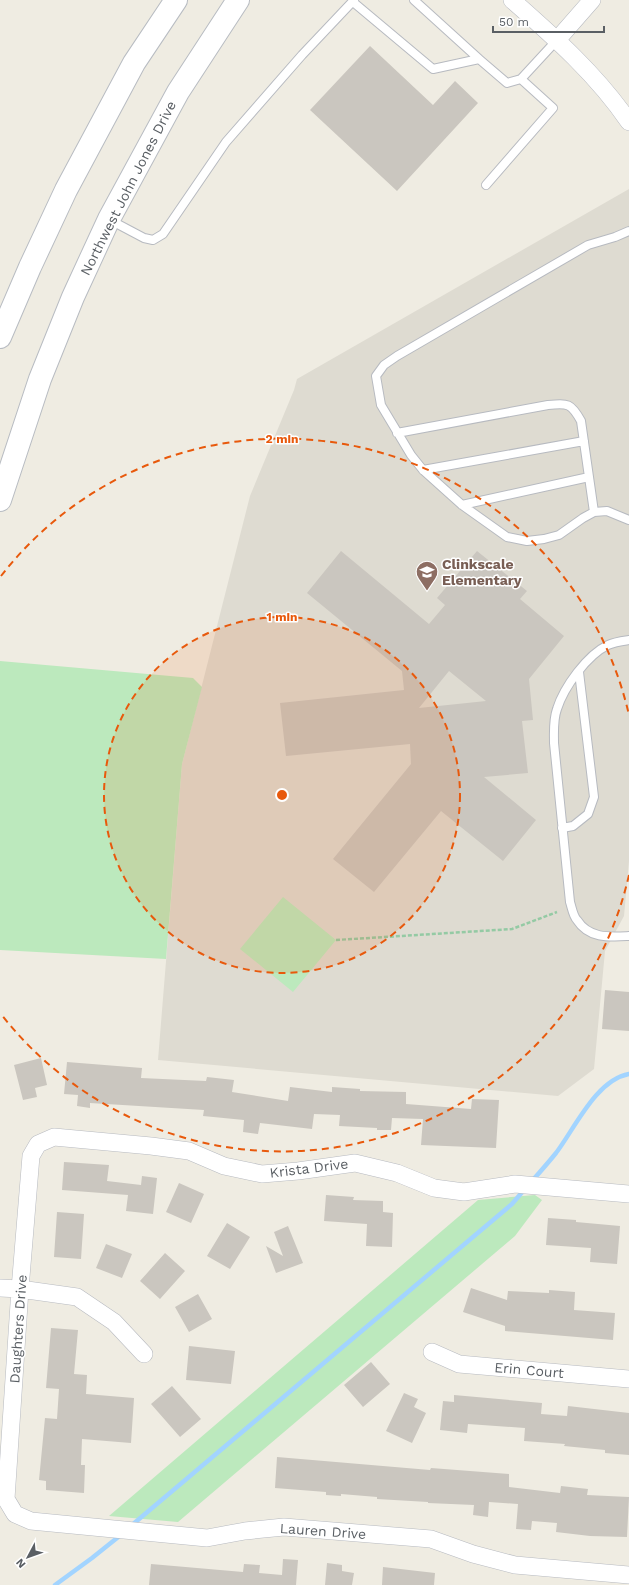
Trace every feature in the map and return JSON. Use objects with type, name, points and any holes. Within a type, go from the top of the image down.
[{"type":"main road","points":[[0,337],[30,267],[66,190],[134,63],[176,0]]},
{"type":"main road","name":"Northwest John Jones Drive","points":[[0,500],[40,379],[73,297],[109,219],[178,92],[238,0]]},
{"type":"street","points":[[512,0],[557,40],[588,72],[612,98],[629,122]]},
{"type":"street","points":[[557,40],[592,0]]},
{"type":"street","name":"Krista Drive","points":[[38,1144],[54,1137],[151,1146],[189,1152],[224,1166],[262,1174],[298,1171],[355,1163],[397,1173],[434,1188],[464,1192],[515,1184],[629,1194]]},
{"type":"street","name":"Daughters Drive","points":[[15,1514],[6,1499],[20,1289],[31,1156],[38,1144]]},
{"type":"street","points":[[0,1288],[20,1289],[77,1297],[114,1322],[144,1354]]},
{"type":"street","name":"Erin Court","points":[[432,1352],[459,1364],[629,1379]]},
{"type":"street","name":"Lauren Drive","points":[[15,1514],[31,1521],[207,1538],[245,1530],[284,1527],[431,1539],[473,1554],[515,1565],[629,1575]]},
{"type":"lane","points":[[414,0],[507,83],[521,79],[557,40]]},
{"type":"lane","points":[[109,219],[144,238],[153,240],[164,234],[226,142],[302,55],[354,1],[433,69],[479,59]]},
{"type":"lane","points":[[486,185],[553,108],[521,79]]},
{"type":"lane","points":[[629,231],[588,245],[398,356],[384,365],[376,376],[381,405],[410,455],[423,470],[462,505],[507,537],[527,541],[560,535],[582,518],[594,512],[607,511],[629,520]]},
{"type":"lane","points":[[397,433],[565,403],[575,410],[581,421],[594,512]]},
{"type":"lane","points":[[423,470],[584,441]]},
{"type":"lane","points":[[462,505],[589,477]]},
{"type":"lane","points":[[629,640],[608,645],[590,659],[565,692],[557,710],[554,727],[554,743],[570,902],[577,920],[589,932],[605,937],[629,936]]},
{"type":"lane","points":[[562,828],[573,826],[588,814],[594,797],[579,672]]},
{"type":"path","points":[[336,940],[512,929],[557,912]]},
{"type":"shaded area","name":"Clinkscale Elementary","points":[[629,189],[629,861],[624,916],[605,951],[594,1069],[558,1096],[158,1060],[182,764],[250,496],[294,390],[297,379]]},
{"type":"green space","points":[[0,661],[193,678],[202,687],[182,764],[166,959],[0,950]]},
{"type":"green space","points":[[283,897],[336,940],[293,992],[240,949]]},
{"type":"green space","points":[[535,1195],[542,1200],[515,1236],[178,1522],[109,1516],[478,1200]]},
{"type":"building","points":[[370,46],[433,105],[455,81],[478,103],[397,191],[310,110]]},
{"type":"building","points":[[341,551],[429,624],[445,605],[437,598],[477,551],[527,591],[520,599],[564,636],[529,679],[533,720],[522,721],[528,773],[484,777],[536,820],[503,861],[441,811],[374,892],[333,859],[411,764],[410,744],[286,756],[280,703],[404,690],[402,671],[307,593]],"holes":[[[449,671],[486,701],[419,708]]]},
{"type":"building","points":[[605,990],[629,992],[629,1031],[602,1029]]},
{"type":"building","points":[[41,1058],[47,1085],[35,1088],[37,1097],[23,1100],[14,1065]]},
{"type":"building","points":[[67,1062],[142,1068],[141,1078],[206,1081],[207,1077],[234,1080],[232,1092],[288,1101],[290,1087],[332,1092],[332,1087],[360,1089],[360,1091],[406,1092],[406,1104],[471,1109],[472,1099],[499,1100],[496,1148],[421,1145],[423,1119],[392,1118],[391,1130],[377,1130],[377,1128],[339,1126],[340,1115],[314,1114],[312,1129],[260,1123],[258,1134],[243,1132],[244,1120],[203,1116],[204,1110],[90,1103],[90,1108],[77,1106],[78,1095],[64,1094]]},
{"type":"building","points":[[64,1162],[109,1165],[107,1181],[141,1185],[142,1176],[157,1178],[153,1214],[126,1211],[128,1195],[62,1190]]},
{"type":"building","points":[[179,1183],[204,1194],[191,1223],[166,1212]]},
{"type":"building","points":[[326,1195],[354,1197],[353,1200],[383,1201],[383,1212],[393,1213],[392,1247],[366,1246],[367,1224],[324,1221]]},
{"type":"building","points":[[57,1212],[84,1214],[81,1259],[54,1257]]},
{"type":"building","points":[[548,1218],[620,1226],[617,1264],[590,1262],[591,1248],[546,1245]]},
{"type":"building","points":[[227,1223],[250,1237],[230,1269],[207,1256]]},
{"type":"building","points":[[288,1226],[303,1263],[276,1273],[266,1246],[283,1256],[274,1232]]},
{"type":"building","points":[[106,1244],[132,1254],[122,1278],[96,1268]]},
{"type":"building","points":[[165,1253],[185,1271],[160,1299],[140,1281]]},
{"type":"building","points":[[471,1288],[507,1300],[508,1291],[549,1293],[549,1290],[575,1292],[574,1310],[615,1313],[613,1340],[505,1331],[505,1326],[463,1312]]},
{"type":"building","points":[[198,1294],[212,1319],[189,1332],[175,1307]]},
{"type":"building","points":[[51,1328],[78,1330],[74,1374],[87,1375],[86,1394],[134,1398],[131,1443],[82,1439],[81,1465],[85,1465],[84,1493],[46,1490],[46,1481],[39,1480],[45,1418],[57,1419],[59,1389],[46,1388]]},
{"type":"building","points":[[189,1346],[235,1351],[231,1384],[186,1380]]},
{"type":"building","points":[[371,1362],[390,1384],[363,1407],[344,1385]]},
{"type":"building","points":[[172,1386],[201,1419],[180,1437],[151,1404]]},
{"type":"building","points":[[404,1393],[418,1399],[414,1407],[426,1413],[412,1443],[386,1431]]},
{"type":"building","points":[[454,1395],[542,1403],[541,1414],[567,1416],[568,1406],[629,1413],[629,1455],[605,1453],[605,1450],[564,1446],[565,1444],[524,1441],[525,1428],[468,1424],[467,1433],[440,1430],[443,1401],[454,1402]]},
{"type":"building","points":[[277,1457],[430,1470],[431,1468],[509,1474],[509,1487],[560,1493],[561,1486],[588,1489],[587,1495],[629,1497],[627,1537],[590,1536],[556,1532],[557,1523],[532,1521],[531,1530],[516,1529],[518,1504],[489,1502],[488,1517],[473,1515],[474,1505],[377,1499],[377,1497],[341,1494],[341,1496],[326,1495],[326,1492],[275,1488]]},
{"type":"building","points":[[283,1559],[298,1560],[296,1585],[149,1585],[151,1564],[243,1572],[244,1564],[260,1565],[259,1573],[282,1575]]},
{"type":"building","points":[[327,1563],[342,1565],[342,1571],[354,1573],[352,1585],[325,1585]]},
{"type":"building","points":[[383,1567],[435,1573],[434,1585],[382,1585]]},
{"type":"waterway","points":[[532,1181],[556,1153],[596,1095],[606,1085],[617,1078],[629,1074]]},
{"type":"waterway","points":[[132,1525],[512,1204],[524,1190]]},
{"type":"waterway","points":[[55,1585],[122,1534]]},
{"type":"place","name":"Clinkscale Elementary","points":[[427,592]]}]
